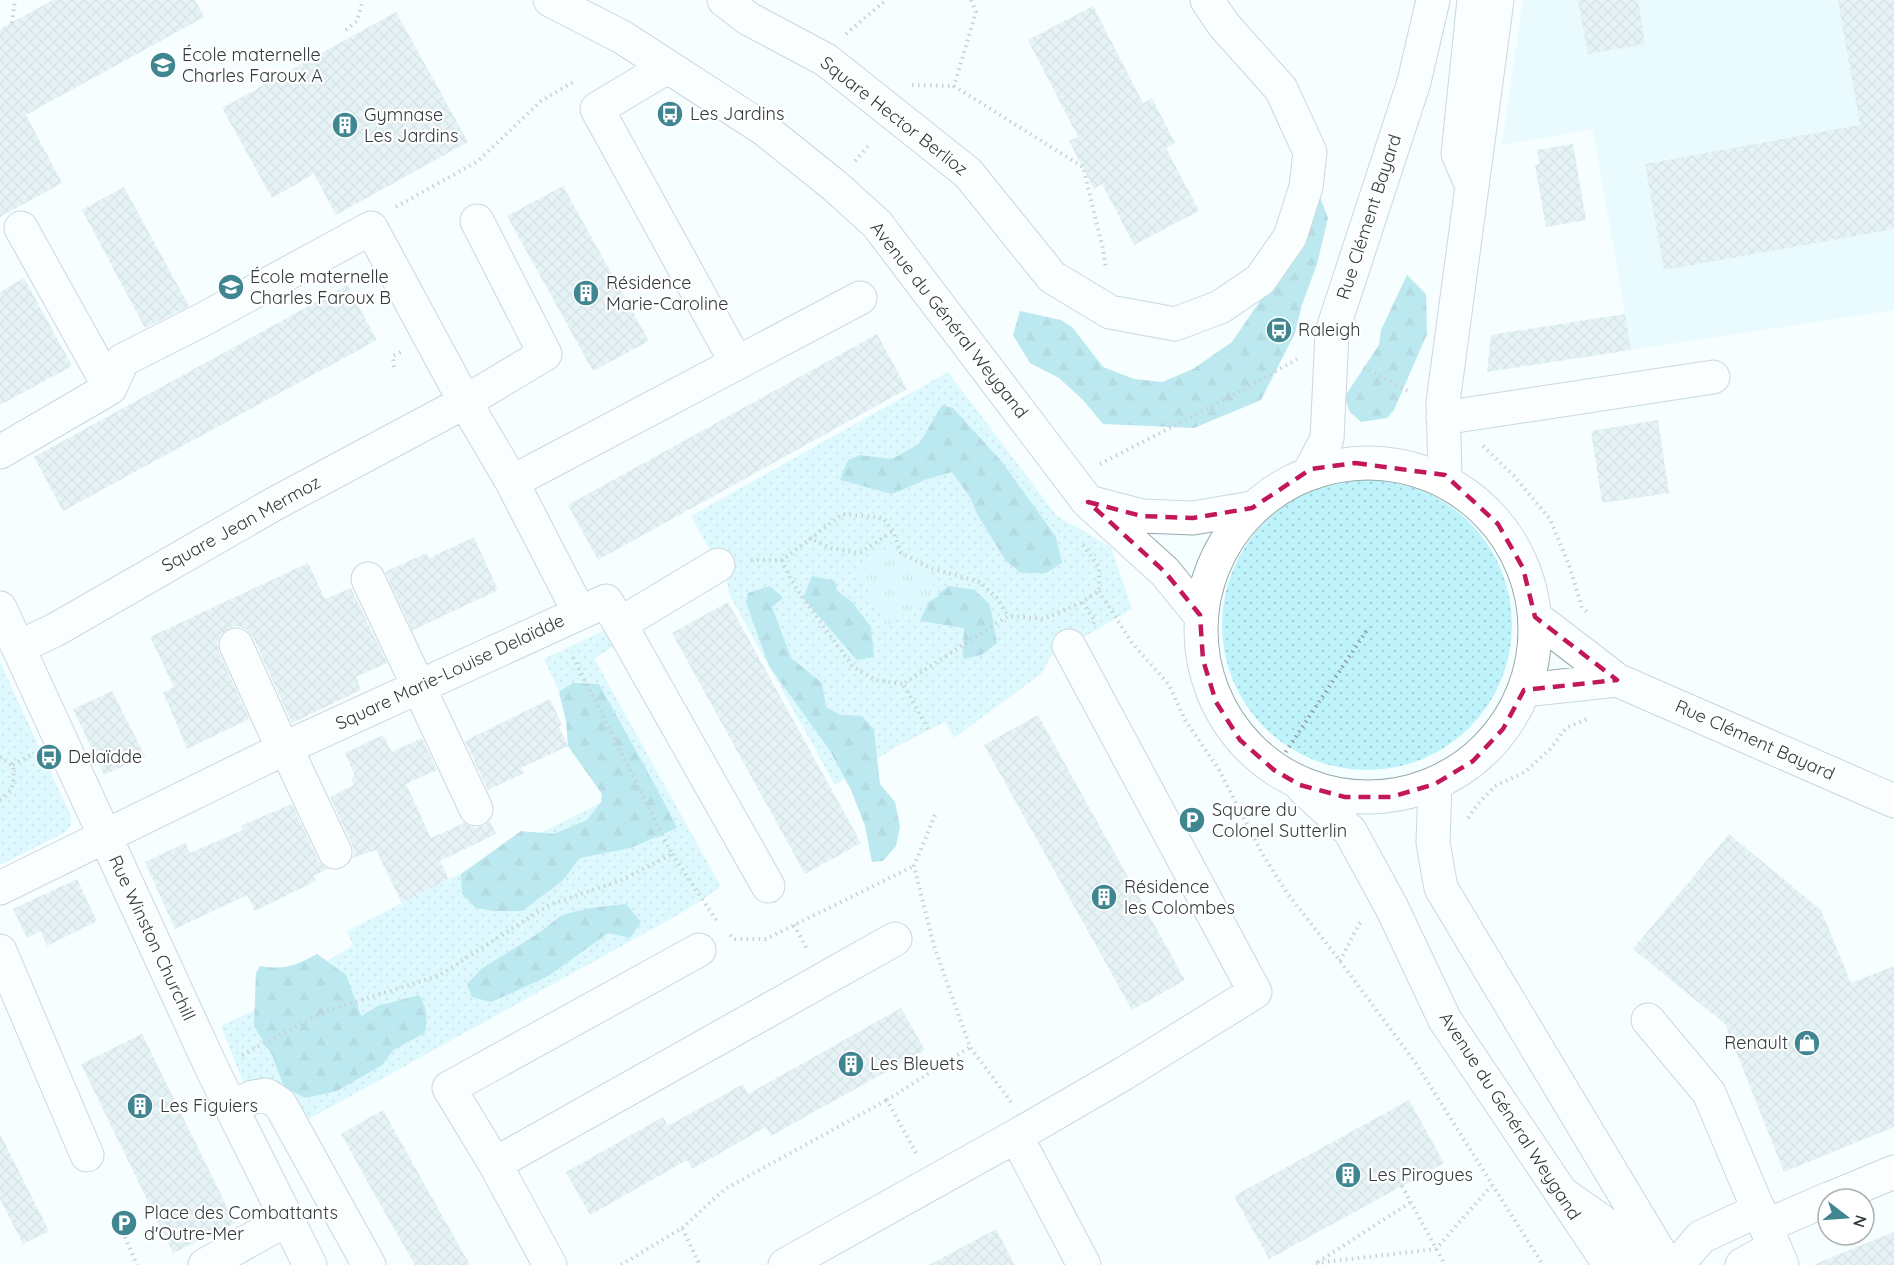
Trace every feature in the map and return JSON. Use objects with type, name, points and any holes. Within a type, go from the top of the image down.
[{"type":"street","name":"Avenue du Général Weygand","points":[[550,0],[622,37],[764,129],[835,186],[877,224],[1088,502],[1165,572],[1200,615],[1203,660],[1216,702],[1240,740],[1350,831],[1392,908],[1445,1020],[1610,1265]]},
{"type":"street","name":"Square Hector Berlioz","points":[[724,0],[749,19],[826,60],[968,173],[1052,276],[1110,312],[1175,324],[1220,307],[1260,280],[1290,237],[1306,187],[1310,152],[1281,89],[1222,24],[1207,0]]},
{"type":"street","name":"Rue Clément Bayard","points":[[1311,469],[1327,439],[1332,332],[1414,82],[1433,0]]},
{"type":"street","points":[[1472,186],[1458,154],[1474,0]]},
{"type":"street","points":[[1455,416],[1443,402],[1497,0]]},
{"type":"street","points":[[667,67],[597,109],[736,362]]},
{"type":"street","name":"Square Jean Mermoz","points":[[19,646],[55,630],[274,504],[465,402],[545,354],[477,221]]},
{"type":"street","points":[[21,228],[110,388]]},
{"type":"street","points":[[0,452],[110,388],[123,360],[202,320],[371,228],[465,402],[512,482],[567,618]]},
{"type":"street","points":[[512,482],[860,298]]},
{"type":"street","points":[[1455,416],[1713,377]]},
{"type":"street","points":[[1445,475],[1455,416]]},
{"type":"street","points":[[1200,615],[1217,557],[1252,508],[1311,469],[1355,463],[1410,468],[1445,475],[1498,524],[1523,568],[1535,617],[1535,642],[1524,690],[1503,729],[1473,761],[1435,784],[1390,797],[1345,797],[1287,777]]},
{"type":"street","points":[[1088,502],[1142,516],[1193,518],[1252,508]]},
{"type":"street","points":[[620,624],[718,566]]},
{"type":"street","points":[[368,579],[476,809]]},
{"type":"street","name":"Square Marie-Louise Delaïdde","points":[[0,888],[284,748],[606,601],[768,886]]},
{"type":"street","name":"Rue Winston Churchill","points":[[0,608],[213,1071],[310,1265]]},
{"type":"street","name":"Rue Clément Bayard","points":[[1535,617],[1617,680],[1894,801]]},
{"type":"street","points":[[236,645],[335,852]]},
{"type":"street","points":[[785,1265],[1123,1074],[1255,992],[1069,646]]},
{"type":"street","name":"Rue Clément Bayard","points":[[1524,690],[1617,680]]},
{"type":"street","points":[[1435,784],[1433,843],[1441,888],[1667,1265]]},
{"type":"street","points":[[495,1164],[895,939]]},
{"type":"street","points":[[550,1265],[495,1164],[449,1088],[699,950]]},
{"type":"street","points":[[0,951],[87,1155]]},
{"type":"street","points":[[1648,1020],[1709,1093],[1770,1237]]},
{"type":"street","points":[[232,1107],[253,1097],[266,1095],[280,1104],[369,1265]]},
{"type":"street","points":[[1016,1136],[1084,1265]]},
{"type":"street","points":[[1858,1187],[1894,1172]]},
{"type":"street","points":[[1561,1193],[1607,1225],[1638,1265]]},
{"type":"street","points":[[1742,1265],[1770,1237],[1816,1207]]},
{"type":"street","points":[[222,1261],[286,1220]]},
{"type":"street","points":[[1677,1265],[1701,1237],[1770,1237]]},
{"type":"path","points":[[12,23],[15,0]]},
{"type":"path","points":[[346,30],[357,21],[363,0]]},
{"type":"path","points":[[954,86],[976,12],[971,0]]},
{"type":"path","points":[[371,228],[381,216],[478,162],[541,101],[579,79],[597,109]]},
{"type":"path","points":[[906,85],[954,86],[1083,167],[1104,249],[1110,312]]},
{"type":"path","points":[[1092,469],[1296,361],[1302,351]]},
{"type":"path","points":[[393,356],[394,367]]},
{"type":"path","points":[[1354,362],[1386,377],[1412,393]]},
{"type":"path","points":[[1455,416],[1514,476],[1550,519],[1569,565],[1582,607],[1589,615]]},
{"type":"path","points":[[718,566],[759,559],[782,560],[808,538],[843,514],[883,518],[893,531],[901,553],[930,568],[981,582],[997,598],[1008,616]]},
{"type":"path","points":[[808,538],[831,548],[860,554],[893,531]]},
{"type":"path","points":[[1080,541],[1099,567],[1099,591],[1132,643],[1169,685],[1185,720],[1218,768],[1263,855],[1287,893],[1341,961],[1415,1062],[1491,1186],[1543,1265]]},
{"type":"path","points":[[782,560],[803,598],[853,667],[876,680],[903,684],[1008,616],[1044,619],[1082,602],[1099,591]]},
{"type":"path","points":[[1069,646],[1095,621],[1082,602]]},
{"type":"path","points":[[213,1071],[323,1012],[438,976],[549,905],[622,880],[672,854],[567,618]]},
{"type":"path","points":[[1287,777],[1369,627]]},
{"type":"path","points":[[903,684],[928,729]]},
{"type":"path","points":[[1464,825],[1478,804],[1495,786],[1525,772],[1550,749],[1566,728],[1597,715]]},
{"type":"path","points":[[0,757],[13,765],[15,782],[7,796],[0,800]]},
{"type":"path","points":[[935,815],[914,866],[934,946],[970,1047],[1014,1106],[1016,1136]]},
{"type":"path","points":[[1341,961],[1359,924],[1365,920]]},
{"type":"path","points":[[621,1265],[682,1228],[725,1189],[887,1100],[970,1047]]},
{"type":"path","points":[[887,1100],[932,1183]]},
{"type":"path","points":[[1402,1186],[1445,1265]]},
{"type":"path","points":[[1315,1264],[1437,1249],[1491,1186]]},
{"type":"path","points":[[1315,1264],[1411,1202]]},
{"type":"path","points":[[682,1228],[700,1265]]},
{"type":"path","points":[[125,1237],[137,1265]]},
{"type":"highlighted area","points":[[1355,463],[1445,475],[1498,524],[1523,568],[1535,617],[1617,680],[1524,690],[1503,729],[1473,761],[1435,784],[1391,797],[1345,797],[1300,785],[1274,770],[1240,740],[1216,702],[1203,660],[1200,615],[1165,572],[1088,502],[1142,516],[1193,518],[1252,508],[1311,469]]},
{"type":"shaded area","points":[[1523,0],[1894,0],[1894,310],[1631,350],[1593,129],[1502,145]]},
{"type":"green space","points":[[1315,184],[1328,218],[1317,264],[1302,305],[1295,333],[1261,400],[1194,428],[1103,424],[1083,400],[1059,378],[1030,363],[1013,335],[1020,311],[1061,320],[1072,327],[1103,367],[1134,379],[1162,382],[1193,369],[1232,342],[1285,264]]},
{"type":"green space","points":[[1407,275],[1426,294],[1427,334],[1394,410],[1387,418],[1361,422],[1349,411],[1345,396],[1379,345],[1381,330]]},
{"type":"green space","points":[[948,372],[1057,516],[1111,547],[1132,609],[1051,656],[1041,674],[954,738],[945,722],[896,747],[835,785],[730,596],[726,578],[691,516]]},
{"type":"green space","points":[[942,405],[953,408],[1002,462],[1056,537],[1062,563],[1046,573],[1021,573],[1006,561],[977,514],[971,499],[952,472],[927,479],[892,494],[840,480],[848,460],[860,455],[892,459],[919,444]]},
{"type":"green space","points":[[1367,480],[1395,483],[1423,491],[1448,504],[1470,522],[1488,544],[1501,569],[1509,597],[1512,625],[1509,653],[1501,681],[1488,706],[1470,728],[1448,746],[1423,759],[1395,767],[1367,770],[1339,767],[1311,759],[1286,746],[1264,728],[1246,706],[1233,681],[1225,653],[1222,625],[1225,597],[1233,569],[1246,544],[1264,522],[1286,504],[1311,491],[1339,483]]},
{"type":"green space","points":[[892,546],[900,560],[915,552],[939,596],[886,625],[855,567]]},
{"type":"green space","points":[[812,576],[835,581],[837,591],[852,602],[871,627],[874,657],[857,660],[803,598]]},
{"type":"green space","points":[[770,586],[783,598],[772,607],[791,658],[822,683],[826,707],[840,715],[862,716],[874,730],[880,784],[895,802],[900,827],[896,846],[883,861],[872,862],[865,826],[851,790],[829,749],[769,666],[746,602],[748,593]]},
{"type":"green space","points":[[949,586],[975,590],[990,605],[997,643],[981,655],[963,659],[964,628],[920,621],[929,601]]},
{"type":"green space","points":[[605,630],[616,645],[594,658],[721,887],[683,912],[300,1124],[260,1081],[243,1082],[221,1026],[262,1007],[260,1003],[353,945],[347,931],[608,799],[544,659]]},
{"type":"green space","points":[[0,662],[71,816],[71,825],[64,833],[0,865]]},
{"type":"green space","points":[[573,683],[599,684],[677,828],[630,848],[580,858],[562,881],[522,911],[493,911],[476,908],[462,894],[461,874],[521,831],[554,834],[587,820],[601,802],[602,794],[568,746],[566,721],[559,692]]},
{"type":"green space","points":[[626,904],[641,922],[630,938],[608,933],[547,977],[491,1002],[472,997],[467,984],[481,969],[539,933],[562,915],[590,908]]},
{"type":"green space","points":[[317,954],[346,975],[361,1016],[378,1006],[419,995],[424,1004],[426,1023],[425,1033],[393,1050],[382,1065],[337,1091],[305,1098],[284,1087],[273,1057],[254,1026],[256,973],[260,966],[276,968],[290,966]]},
{"type":"building","points":[[53,0],[195,0],[204,17],[26,115],[62,183],[0,217],[0,29]]},
{"type":"building","points":[[1578,0],[1638,0],[1645,44],[1588,54]]},
{"type":"building","points":[[1838,0],[1894,0],[1894,229],[1664,270],[1645,164],[1860,125]]},
{"type":"building","points":[[1093,6],[1143,103],[1152,98],[1175,143],[1166,148],[1199,211],[1134,245],[1102,184],[1094,189],[1069,141],[1078,137],[1028,40]]},
{"type":"building","name":"Gymnase Les Jardins","points":[[396,12],[468,142],[336,215],[314,174],[272,198],[222,108]]},
{"type":"building","points":[[1573,144],[1586,220],[1546,227],[1535,165],[1540,164],[1537,150]]},
{"type":"building","name":"Résidence Marie-Caroline","points":[[563,186],[649,341],[593,371],[507,216]]},
{"type":"building","points":[[124,187],[189,306],[145,328],[82,210]]},
{"type":"building","points":[[24,278],[72,366],[0,405],[0,292]]},
{"type":"building","points":[[347,285],[377,340],[63,511],[34,457]]},
{"type":"building","points":[[1625,314],[1631,350],[1487,372],[1491,335]]},
{"type":"building","points":[[877,334],[907,389],[598,560],[568,505]]},
{"type":"building","points":[[1658,420],[1669,493],[1602,503],[1591,431]]},
{"type":"building","points":[[474,537],[498,590],[413,630],[420,647],[385,572],[426,553],[429,558]]},
{"type":"building","points":[[308,563],[325,599],[351,588],[387,663],[356,677],[361,690],[292,723],[253,637],[246,629],[237,626],[229,628],[220,635],[217,643],[249,719],[187,749],[163,692],[174,687],[150,637]]},
{"type":"building","points":[[728,602],[861,843],[805,874],[672,633]]},
{"type":"building","points":[[112,691],[145,756],[104,775],[73,709]]},
{"type":"building","points":[[550,699],[562,725],[559,727],[568,746],[521,768],[524,773],[488,790],[465,741]]},
{"type":"building","name":"Résidence les Colombes","points":[[1038,715],[1185,980],[1132,1010],[984,745]]},
{"type":"building","points":[[383,735],[392,752],[422,738],[437,770],[406,784],[431,838],[464,823],[475,828],[490,821],[496,834],[440,861],[449,879],[402,903],[376,850],[352,858],[354,853],[352,844],[330,797],[354,785],[351,778],[355,776],[345,753]]},
{"type":"building","points":[[292,804],[318,860],[328,869],[313,876],[316,881],[255,911],[247,895],[175,929],[145,862],[185,843],[190,853],[243,830],[241,826]]},
{"type":"building","points":[[1729,834],[1821,910],[1851,983],[1894,966],[1894,1127],[1784,1172],[1725,1024],[1633,949]]},
{"type":"building","points":[[77,879],[97,921],[47,946],[41,931],[27,938],[13,909]]},
{"type":"building","points":[[901,1008],[925,1050],[771,1136],[766,1127],[692,1169],[687,1160],[590,1215],[566,1172],[663,1117],[668,1126],[743,1084],[748,1094]]},
{"type":"building","name":"Les Figuiers","points":[[142,1034],[235,1223],[173,1253],[81,1064]]},
{"type":"building","name":"Les Pirogues","points":[[1409,1100],[1444,1163],[1269,1259],[1234,1196]]},
{"type":"building","points":[[383,1110],[470,1265],[415,1265],[372,1190],[341,1134]]},
{"type":"building","points":[[0,1134],[49,1231],[23,1244],[0,1199]]},
{"type":"building","points":[[996,1229],[1015,1265],[929,1265]]},
{"type":"building","points":[[1894,1232],[1894,1265],[1815,1264],[1857,1247],[1876,1247],[1876,1239]]},
{"type":"place","name":"École maternelle Charles Faroux A","points":[[163,65]]},
{"type":"place","name":"Les Jardins","points":[[670,114]]},
{"type":"place","name":"Gymnase Les Jardins","points":[[345,125]]},
{"type":"place","name":"École maternelle Charles Faroux B","points":[[231,287]]},
{"type":"place","name":"Résidence Marie-Caroline","points":[[586,293]]},
{"type":"place","name":"Raleigh","points":[[1279,330]]},
{"type":"place","name":"Delaïdde","points":[[49,757]]},
{"type":"place","name":"Square du Colonel Sutterlin","points":[[1192,820]]},
{"type":"place","name":"Résidence les Colombes","points":[[1104,897]]},
{"type":"place","name":"Renault","points":[[1807,1043]]},
{"type":"place","name":"Les Bleuets","points":[[851,1064]]},
{"type":"place","name":"Les Figuiers","points":[[140,1106]]},
{"type":"place","name":"Les Pirogues","points":[[1348,1175]]},
{"type":"place","name":"Place des Combattants d'Outre-Mer","points":[[124,1223]]}]
